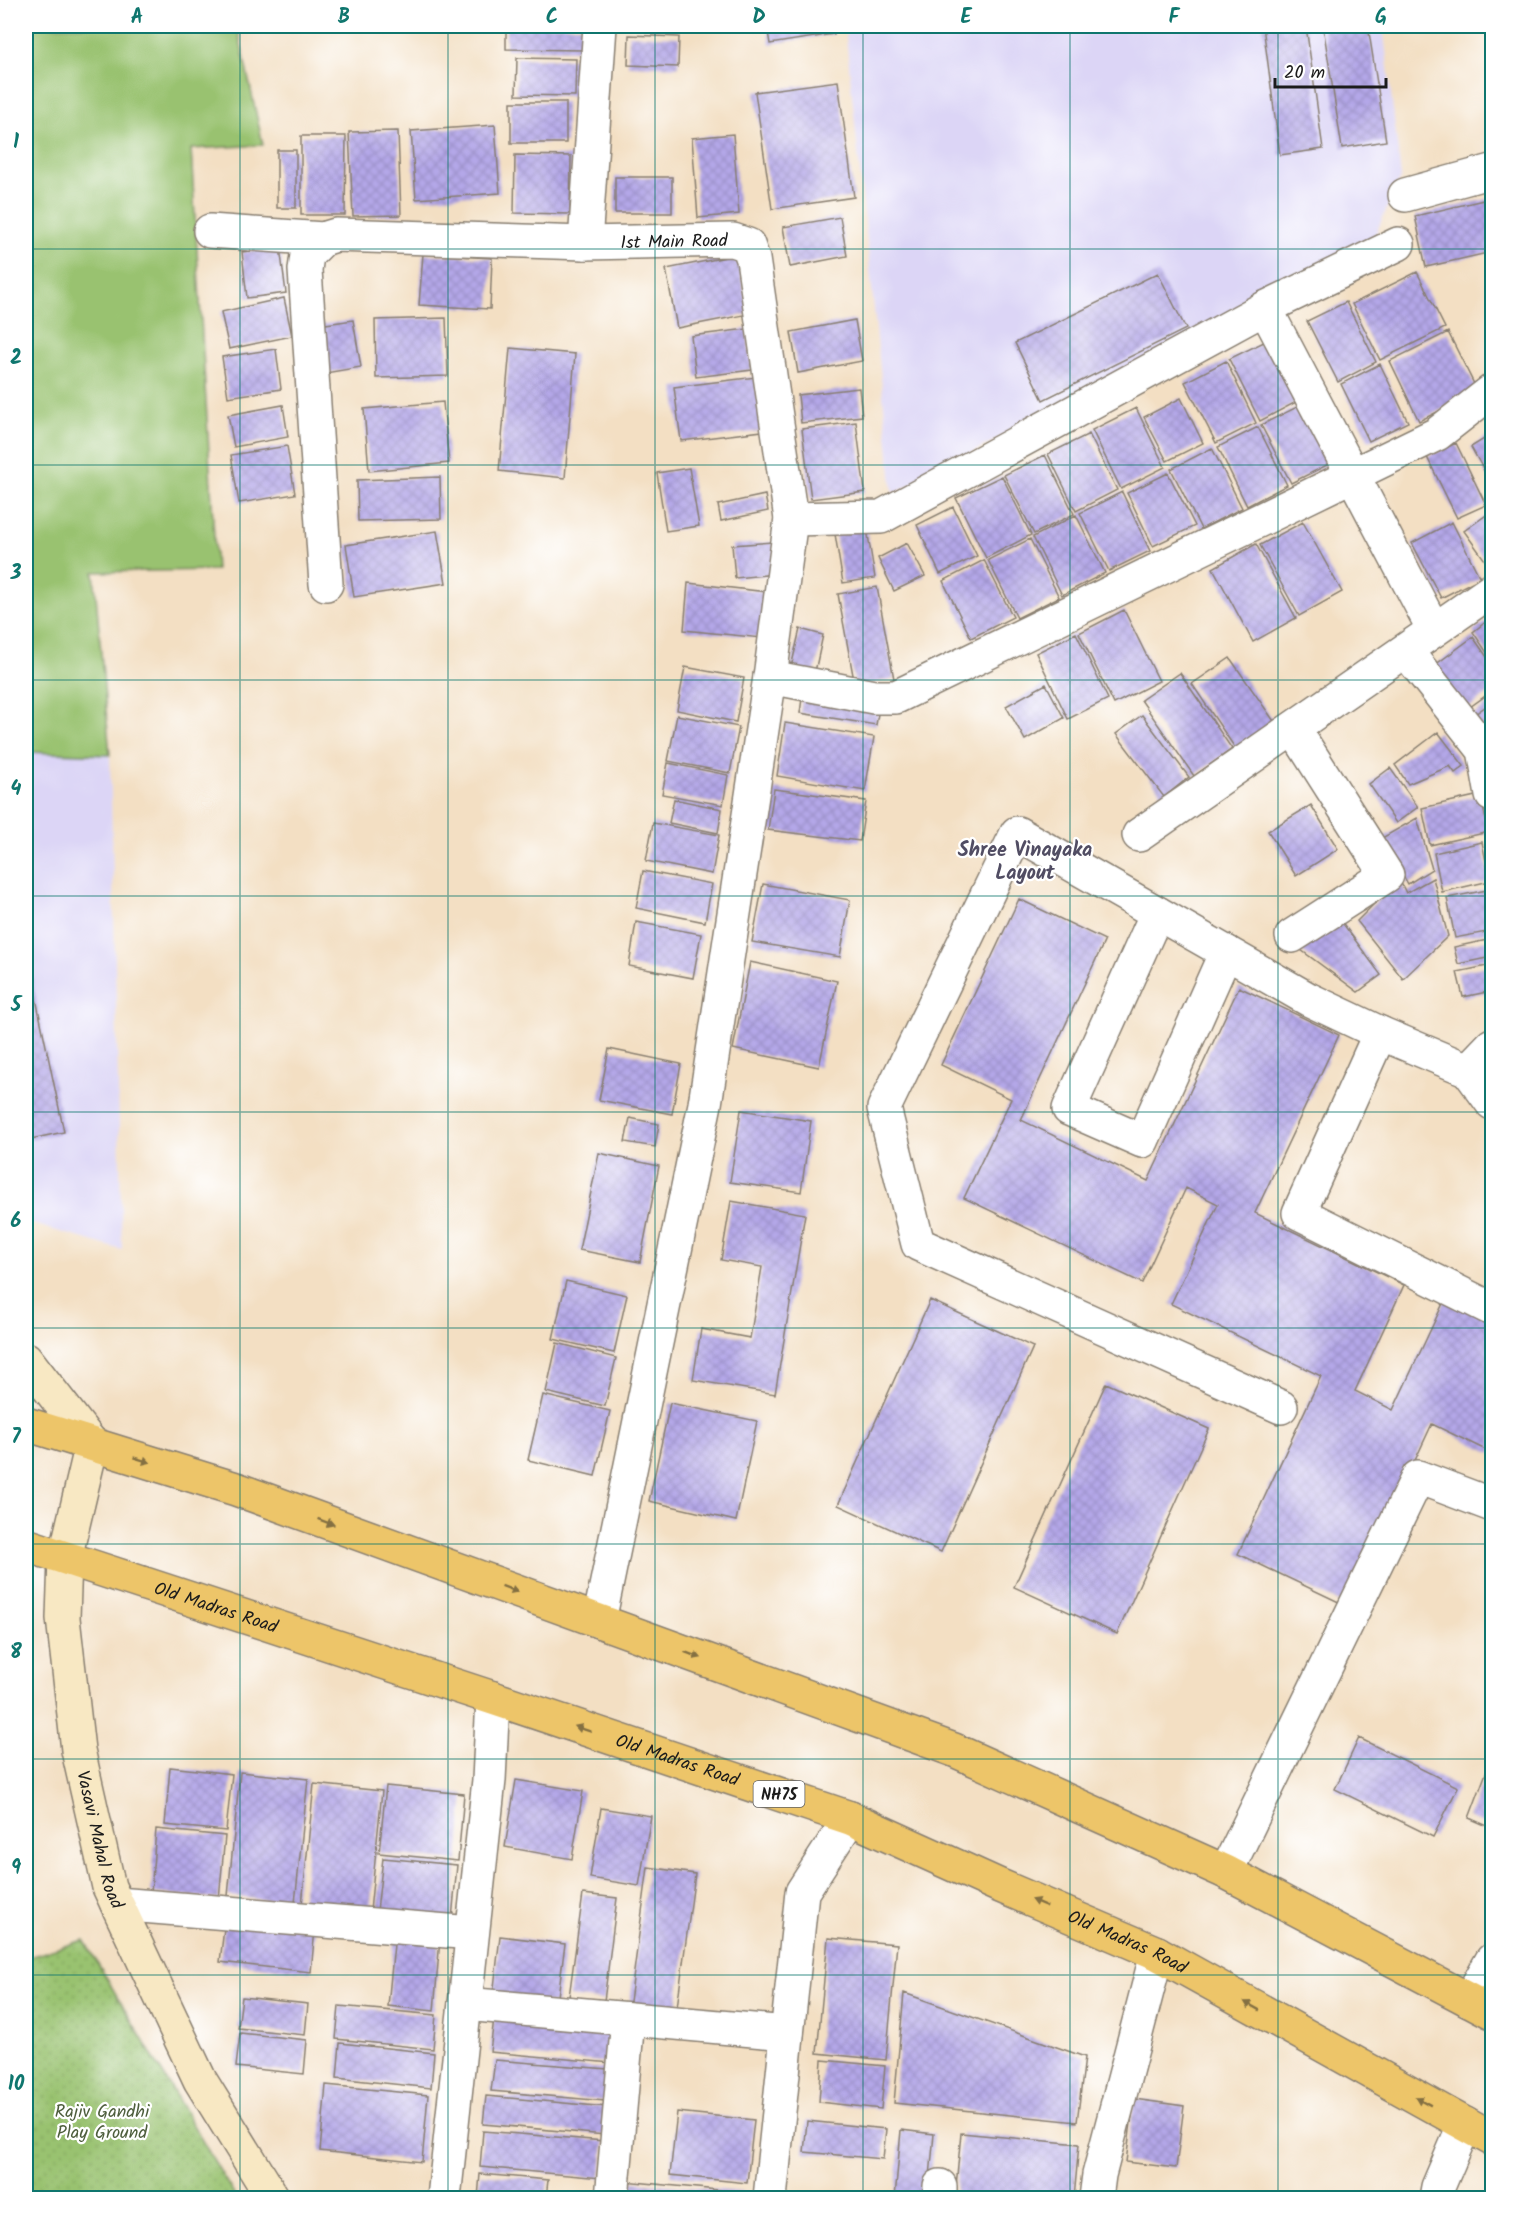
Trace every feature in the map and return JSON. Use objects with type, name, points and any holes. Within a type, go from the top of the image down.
[{"type":"highway","points":[[26,1424],[236,1490],[954,1750],[1226,1872],[1481,2006]]},
{"type":"highway","name":"Old Madras Road","points":[[26,1545],[850,1818],[1157,1953],[1479,2132]]},
{"type":"street","points":[[585,243],[600,26]]},
{"type":"street","points":[[1405,195],[1492,171]]},
{"type":"street","name":"1st Main Road","points":[[210,231],[323,239],[336,235],[585,243],[733,240],[747,245],[753,259],[791,519]]},
{"type":"street","points":[[323,239],[307,255],[305,270],[326,584]]},
{"type":"street","points":[[599,1621],[705,1104],[770,677],[791,519],[881,517],[1265,308],[1398,244]]},
{"type":"street","points":[[1265,308],[1434,630]]},
{"type":"street","points":[[770,677],[874,697],[896,697],[1437,434],[1492,391]]},
{"type":"street","points":[[1139,835],[1492,590]]},
{"type":"street","points":[[1406,651],[1484,750],[1492,795]]},
{"type":"street","points":[[1292,936],[1387,875],[1294,729]]},
{"type":"street","points":[[1281,1407],[918,1244],[884,1108],[1017,833],[1308,999],[1380,1033],[1468,1070],[1492,1102]]},
{"type":"street","points":[[1157,913],[1069,1109],[1142,1141],[1226,952]]},
{"type":"street","points":[[1380,1033],[1299,1213],[1492,1309]]},
{"type":"street","points":[[1468,1070],[1492,1045]]},
{"type":"street","points":[[26,1359],[92,1444]]},
{"type":"street","name":"Vasavi Mahal Road","points":[[92,1444],[65,1558],[63,1618],[78,1750],[109,1887],[200,2080],[273,2199]]},
{"type":"street","points":[[1226,1872],[1418,1477],[1492,1505]]},
{"type":"street","points":[[444,2199],[489,1780],[493,1698]]},
{"type":"street","points":[[770,2199],[802,1892],[850,1818]]},
{"type":"street","points":[[117,1904],[472,1933]]},
{"type":"street","points":[[1096,2199],[1099,2175],[1157,1953]]},
{"type":"street","points":[[1481,2006],[1492,1960]]},
{"type":"street","points":[[465,2004],[787,2033]]},
{"type":"street","points":[[612,2199],[628,2019]]},
{"type":"street","points":[[1436,2199],[1438,2187],[1479,2132]]},
{"type":"shaded area","points":[[845,26],[1383,26],[1401,177],[1372,242],[893,494]]},
{"type":"shaded area","points":[[26,752],[110,755],[122,1250],[26,1222]]},
{"type":"green space","points":[[26,26],[237,26],[263,145],[191,149],[216,570],[94,572],[110,755],[26,752]]},
{"type":"green space","name":"Rajiv Gandhi Play Ground","points":[[84,1940],[236,2198],[26,2198],[26,1958]]},
{"type":"building","points":[[506,26],[586,26],[586,50],[506,49]]},
{"type":"building","points":[[767,26],[832,26],[834,34],[770,44]]},
{"type":"building","points":[[1263,26],[1306,26],[1323,149],[1280,155]]},
{"type":"building","points":[[1323,26],[1368,26],[1386,141],[1342,148]]},
{"type":"building","points":[[629,35],[679,37],[678,67],[628,65]]},
{"type":"building","points":[[517,58],[576,59],[575,96],[516,95]]},
{"type":"building","points":[[838,81],[854,197],[772,209],[755,92]]},
{"type":"building","points":[[511,102],[566,102],[566,143],[511,143]]},
{"type":"building","points":[[495,125],[500,193],[416,199],[411,131]]},
{"type":"building","points":[[398,131],[401,215],[353,216],[349,132]]},
{"type":"building","points":[[733,134],[739,214],[698,218],[692,138]]},
{"type":"building","points":[[301,136],[346,136],[345,215],[301,215]]},
{"type":"building","points":[[277,150],[296,150],[296,208],[277,208]]},
{"type":"building","points":[[515,155],[571,156],[570,214],[514,213]]},
{"type":"building","points":[[615,177],[672,177],[672,213],[615,213]]},
{"type":"building","points":[[1492,198],[1492,252],[1426,267],[1415,216]]},
{"type":"building","points":[[840,217],[847,256],[790,267],[783,227]]},
{"type":"building","points":[[280,247],[286,293],[247,298],[242,252]]},
{"type":"building","points":[[423,254],[492,258],[490,309],[419,305]]},
{"type":"building","points":[[737,255],[749,314],[677,328],[666,269]]},
{"type":"building","points":[[1417,272],[1445,328],[1380,360],[1352,304]]},
{"type":"building","points":[[1158,273],[1186,329],[1043,400],[1015,343]]},
{"type":"building","points":[[284,298],[292,336],[229,349],[221,312]]},
{"type":"building","points":[[1346,302],[1376,362],[1338,382],[1307,321]]},
{"type":"building","points":[[446,318],[448,376],[376,378],[375,320]]},
{"type":"building","points":[[353,320],[361,367],[326,373],[319,325]]},
{"type":"building","points":[[855,320],[862,361],[798,373],[791,332]]},
{"type":"building","points":[[747,329],[752,370],[696,377],[691,336]]},
{"type":"building","points":[[1448,332],[1478,392],[1419,421],[1390,361]]},
{"type":"building","points":[[1272,338],[1302,399],[1260,421],[1229,359]]},
{"type":"building","points":[[510,348],[575,354],[565,478],[499,471]]},
{"type":"building","points":[[276,349],[281,389],[228,397],[222,357]]},
{"type":"building","points":[[1226,361],[1256,423],[1216,443],[1185,382]]},
{"type":"building","points":[[1380,364],[1408,422],[1369,441],[1341,384]]},
{"type":"building","points":[[756,377],[762,431],[681,441],[674,387]]},
{"type":"building","points":[[859,388],[862,416],[801,423],[798,395]]},
{"type":"building","points":[[1181,398],[1203,443],[1167,461],[1144,417]]},
{"type":"building","points":[[443,402],[449,463],[369,471],[364,409]]},
{"type":"building","points":[[1305,403],[1335,461],[1291,483],[1261,425]]},
{"type":"building","points":[[283,405],[288,437],[234,447],[228,415]]},
{"type":"building","points":[[1136,408],[1165,467],[1121,489],[1092,430]]},
{"type":"building","points":[[856,422],[865,492],[811,499],[802,429]]},
{"type":"building","points":[[1258,427],[1287,485],[1247,506],[1218,447]]},
{"type":"building","points":[[1089,434],[1117,490],[1076,511],[1048,454]]},
{"type":"building","points":[[1492,434],[1492,485],[1471,447]]},
{"type":"building","points":[[1456,443],[1486,505],[1457,518],[1427,457]]},
{"type":"building","points":[[287,446],[295,494],[239,503],[231,455]]},
{"type":"building","points":[[1212,448],[1242,508],[1201,529],[1171,469]]},
{"type":"building","points":[[1045,455],[1074,514],[1034,534],[1004,475]]},
{"type":"building","points":[[689,468],[699,526],[666,531],[657,473]]},
{"type":"building","points":[[1168,473],[1195,526],[1153,546],[1127,493]]},
{"type":"building","points":[[1002,476],[1031,535],[986,558],[956,498]]},
{"type":"building","points":[[440,477],[441,519],[358,521],[357,480]]},
{"type":"building","points":[[1122,492],[1150,551],[1109,571],[1080,513]]},
{"type":"building","points":[[765,495],[768,511],[721,521],[718,505]]},
{"type":"building","points":[[953,507],[977,556],[940,574],[917,525]]},
{"type":"building","points":[[1492,511],[1492,570],[1464,531]]},
{"type":"building","points":[[1076,515],[1105,573],[1062,595],[1033,537]]},
{"type":"building","points":[[1303,522],[1342,592],[1299,616],[1260,545]]},
{"type":"building","points":[[1452,522],[1480,578],[1441,598],[1412,543]]},
{"type":"building","points":[[867,529],[875,578],[843,583],[835,534]]},
{"type":"building","points":[[437,531],[446,583],[354,597],[346,545]]},
{"type":"building","points":[[1030,539],[1059,597],[1017,618],[988,560]]},
{"type":"building","points":[[773,542],[776,574],[735,578],[732,545]]},
{"type":"building","points":[[907,543],[925,576],[894,591],[878,558]]},
{"type":"building","points":[[1256,544],[1296,618],[1253,642],[1213,568]]},
{"type":"building","points":[[984,560],[1013,617],[971,638],[943,581]]},
{"type":"building","points":[[688,583],[767,592],[762,638],[684,630]]},
{"type":"building","points":[[877,587],[894,679],[855,686],[838,594]]},
{"type":"building","points":[[1124,610],[1159,681],[1114,704],[1079,633]]},
{"type":"building","points":[[1492,617],[1492,660],[1473,632]]},
{"type":"building","points":[[800,629],[823,635],[813,681],[789,676]]},
{"type":"building","points":[[1076,633],[1108,699],[1068,719],[1036,653]]},
{"type":"building","points":[[1473,637],[1492,664],[1492,691],[1463,712],[1431,668]]},
{"type":"building","points":[[1230,658],[1276,724],[1237,751],[1192,684]]},
{"type":"building","points":[[685,667],[744,678],[736,722],[677,710]]},
{"type":"building","points":[[1180,673],[1232,749],[1194,776],[1141,700]]},
{"type":"building","points":[[1046,684],[1064,718],[1025,740],[1006,706]]},
{"type":"building","points":[[803,691],[880,703],[876,725],[800,713]]},
{"type":"building","points":[[1492,702],[1492,738],[1468,719]]},
{"type":"building","points":[[677,715],[739,727],[730,773],[668,761]]},
{"type":"building","points":[[1142,715],[1189,777],[1164,797],[1116,734]]},
{"type":"building","points":[[785,723],[874,737],[865,791],[777,776]]},
{"type":"building","points":[[1438,732],[1464,766],[1455,773],[1450,766],[1408,784],[1395,765]]},
{"type":"building","points":[[668,763],[728,775],[723,805],[662,794]]},
{"type":"building","points":[[1390,768],[1418,807],[1396,823],[1369,784]]},
{"type":"building","points":[[774,789],[866,801],[860,841],[768,830]]},
{"type":"building","points":[[1480,795],[1489,832],[1430,845],[1422,808]]},
{"type":"building","points":[[674,799],[722,809],[718,833],[669,823]]},
{"type":"building","points":[[1311,805],[1338,849],[1296,876],[1268,831]]},
{"type":"building","points":[[1417,818],[1432,869],[1408,884],[1382,838]]},
{"type":"building","points":[[653,823],[719,835],[712,874],[646,861]]},
{"type":"building","points":[[1482,842],[1490,881],[1442,892],[1434,853]]},
{"type":"building","points":[[643,871],[712,884],[705,922],[636,908]]},
{"type":"building","points":[[1433,878],[1448,936],[1403,979],[1357,921],[1399,879],[1406,893]]},
{"type":"building","points":[[763,884],[850,900],[840,957],[752,942]]},
{"type":"building","points":[[1492,889],[1492,931],[1455,938],[1447,898]]},
{"type":"building","points":[[1019,899],[1105,940],[1021,1120],[1148,1181],[1239,987],[1339,1035],[1255,1213],[1404,1285],[1355,1391],[1393,1410],[1446,1297],[1492,1320],[1492,1453],[1432,1424],[1347,1606],[1238,1554],[1321,1376],[1171,1304],[1218,1204],[1186,1188],[1142,1283],[964,1198],[1011,1099],[941,1065]]},
{"type":"building","points":[[1341,921],[1381,975],[1358,992],[1301,950]]},
{"type":"building","points":[[636,922],[701,934],[693,978],[629,966]]},
{"type":"building","points":[[1492,939],[1492,957],[1458,964],[1454,947]]},
{"type":"building","points":[[26,951],[64,1132],[26,1140]]},
{"type":"building","points":[[750,962],[837,981],[819,1067],[733,1049]]},
{"type":"building","points":[[1492,965],[1492,991],[1463,997],[1457,972]]},
{"type":"building","points":[[609,1049],[681,1064],[672,1114],[599,1100]]},
{"type":"building","points":[[741,1110],[811,1121],[801,1192],[730,1182]]},
{"type":"building","points":[[630,1118],[659,1124],[655,1147],[625,1142]]},
{"type":"building","points":[[599,1153],[659,1166],[640,1262],[579,1250]]},
{"type":"building","points":[[731,1201],[805,1214],[775,1394],[693,1380],[701,1329],[750,1338],[762,1267],[721,1260]]},
{"type":"building","points":[[566,1281],[627,1295],[614,1353],[553,1339]]},
{"type":"building","points":[[930,1300],[1033,1347],[941,1552],[838,1505]]},
{"type":"building","points":[[557,1343],[616,1358],[605,1406],[546,1392]]},
{"type":"building","points":[[1106,1383],[1209,1429],[1117,1634],[1014,1587]]},
{"type":"building","points":[[543,1395],[610,1411],[595,1476],[528,1460]]},
{"type":"building","points":[[670,1403],[757,1421],[736,1521],[649,1501]]},
{"type":"building","points":[[1359,1738],[1458,1787],[1433,1837],[1335,1789]]},
{"type":"building","points":[[1492,1757],[1492,1828],[1469,1818]]},
{"type":"building","points":[[170,1767],[232,1774],[226,1831],[165,1825]]},
{"type":"building","points":[[240,1772],[308,1779],[295,1903],[228,1896]]},
{"type":"building","points":[[516,1780],[583,1791],[572,1859],[505,1847]]},
{"type":"building","points":[[314,1784],[382,1791],[370,1911],[302,1905]]},
{"type":"building","points":[[386,1786],[464,1794],[458,1861],[379,1853]]},
{"type":"building","points":[[601,1808],[651,1816],[639,1886],[590,1878]]},
{"type":"building","points":[[156,1829],[225,1836],[219,1899],[151,1893]]},
{"type":"building","points":[[383,1858],[457,1865],[452,1919],[377,1911]]},
{"type":"building","points":[[648,1867],[695,1874],[676,2015],[629,2009]]},
{"type":"building","points":[[583,1894],[617,1898],[604,2001],[569,1997]]},
{"type":"building","points":[[225,1920],[315,1929],[311,1972],[220,1962]]},
{"type":"building","points":[[395,1934],[440,1939],[434,2011],[388,2006]]},
{"type":"building","points":[[500,1936],[565,1944],[557,2004],[493,1996]]},
{"type":"building","points":[[828,1938],[897,1944],[886,2060],[817,2053]]},
{"type":"building","points":[[904,1993],[1085,2057],[1077,2122],[894,2103]]},
{"type":"building","points":[[242,1997],[308,2004],[305,2035],[238,2028]]},
{"type":"building","points":[[339,2006],[436,2015],[433,2049],[336,2039]]},
{"type":"building","points":[[494,2018],[613,2029],[611,2063],[490,2052]]},
{"type":"building","points":[[240,2033],[307,2040],[304,2074],[236,2067]]},
{"type":"building","points":[[340,2043],[434,2053],[431,2088],[337,2078]]},
{"type":"building","points":[[495,2060],[608,2069],[605,2101],[491,2091]]},
{"type":"building","points":[[822,2060],[885,2066],[881,2109],[819,2102]]},
{"type":"building","points":[[326,2085],[428,2095],[422,2162],[320,2151]]},
{"type":"building","points":[[486,2096],[607,2107],[605,2135],[483,2124]]},
{"type":"building","points":[[1134,2099],[1184,2106],[1176,2168],[1126,2162]]},
{"type":"building","points":[[677,2112],[754,2120],[747,2183],[670,2175]]},
{"type":"building","points":[[807,2121],[886,2129],[883,2159],[804,2152]]},
{"type":"building","points":[[901,2130],[934,2134],[928,2198],[895,2198]]},
{"type":"building","points":[[483,2131],[604,2141],[601,2178],[480,2167]]},
{"type":"building","points":[[961,2133],[1079,2144],[1074,2198],[955,2198]]},
{"type":"building","points":[[480,2174],[548,2180],[546,2198],[478,2198]]},
{"type":"building","points":[[624,2181],[749,2193],[748,2198],[622,2198]]},
{"type":"district","name":"Shree Vinayaka Layout","points":[[1025,860]]}]
